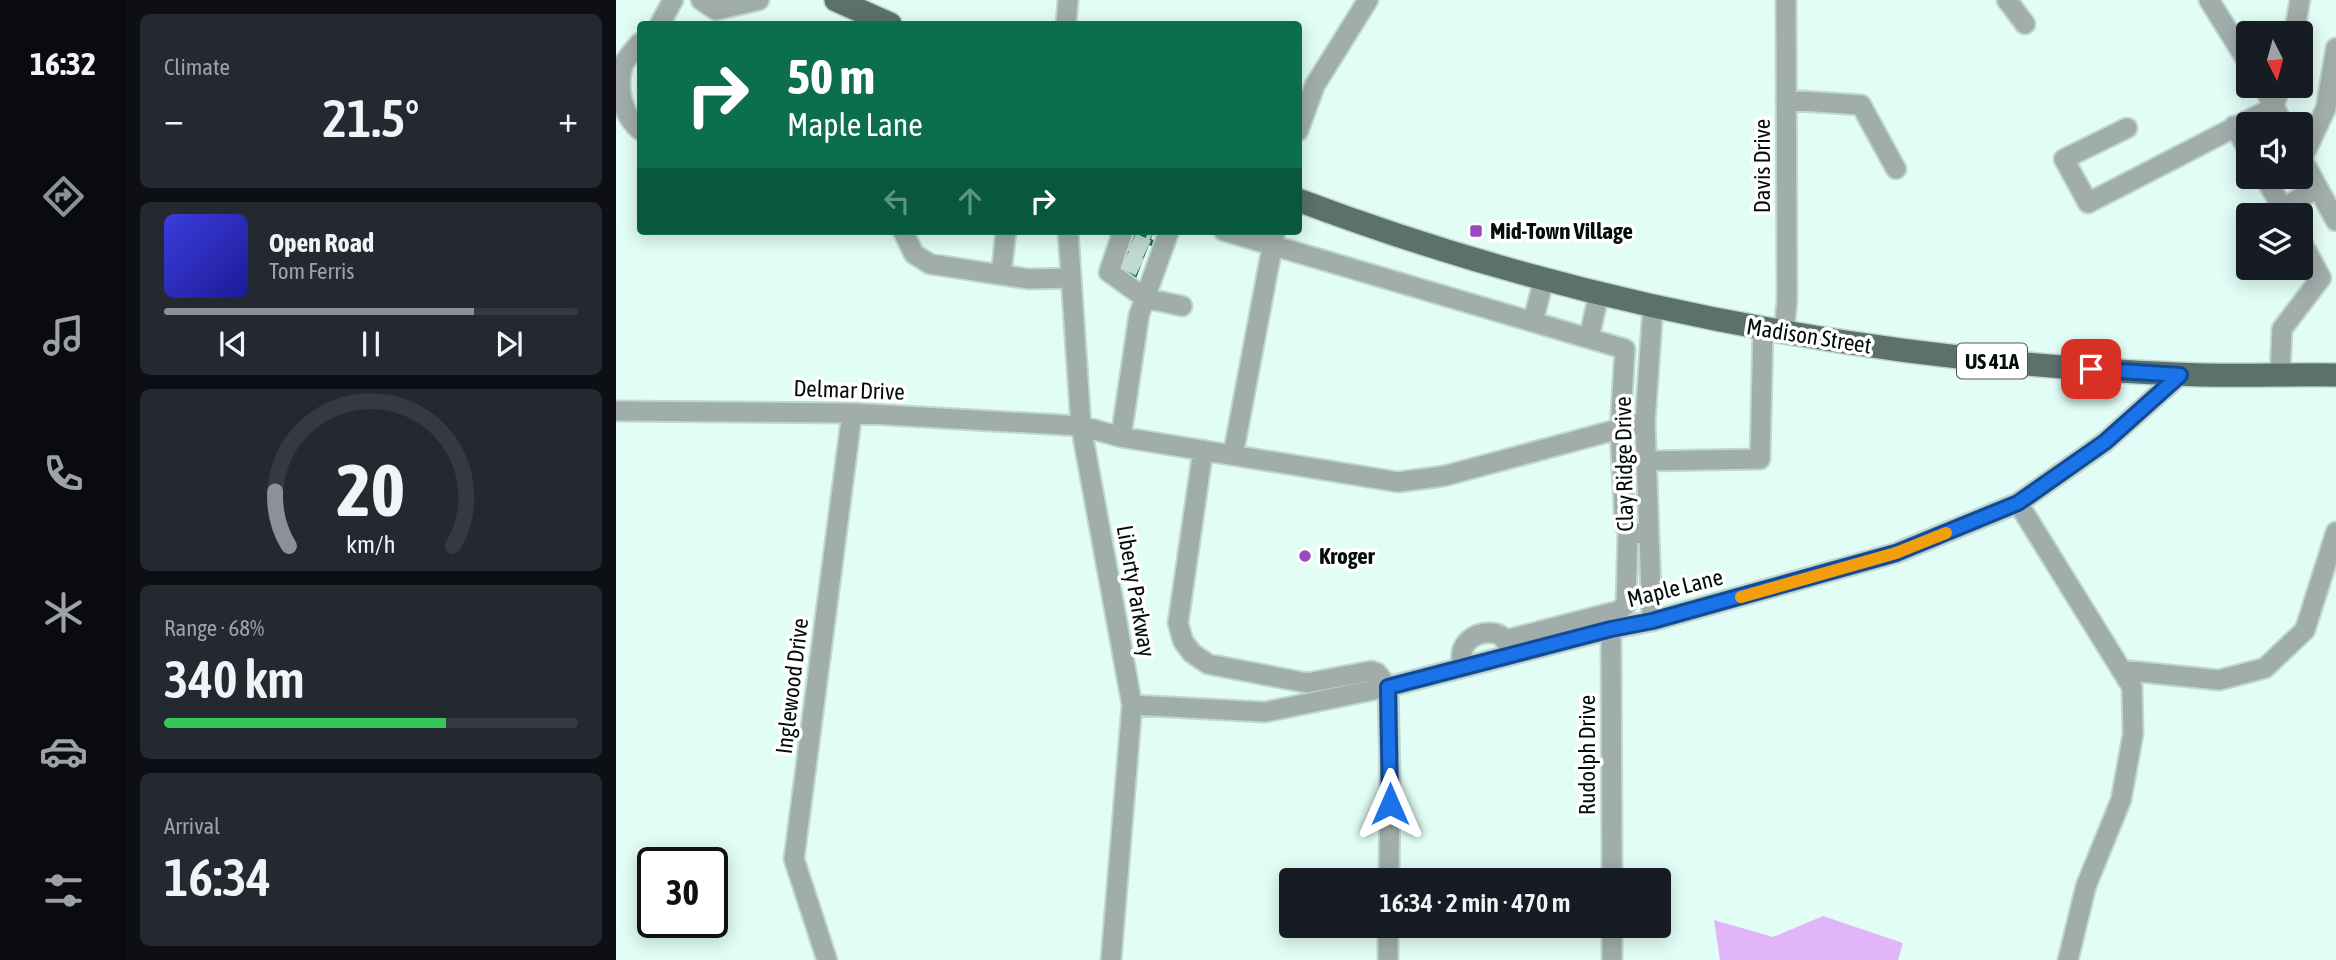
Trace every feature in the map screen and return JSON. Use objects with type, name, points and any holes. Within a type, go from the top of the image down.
[{"type":"main road","points":[[836,0],[883,21]]},
{"type":"main road","name":"Madison Street","points":[[1302,201],[1395,234],[1544,279],[1653,306],[1773,330],[1948,357],[2180,375],[2336,375]]},
{"type":"street","points":[[662,21],[673,0]]},
{"type":"street","points":[[712,9],[759,0]]},
{"type":"street","points":[[1066,21],[1068,0]]},
{"type":"street","points":[[1305,93],[1315,85],[1368,0]]},
{"type":"street","name":"Davis Drive","points":[[1647,461],[1760,459],[1773,330],[1787,300],[1786,0]]},
{"type":"street","points":[[2007,0],[2025,24]]},
{"type":"street","points":[[2209,0],[2236,43]]},
{"type":"street","points":[[2296,21],[2300,0]]},
{"type":"street","points":[[637,47],[624,63],[618,87],[625,110],[637,126]]},
{"type":"street","points":[[2313,135],[2326,108],[2336,48]]},
{"type":"street","points":[[1786,100],[1861,105],[1896,169]]},
{"type":"street","points":[[2127,128],[2064,159],[2088,203],[2234,126],[2236,129]]},
{"type":"street","points":[[2313,179],[2336,221]]},
{"type":"street","points":[[2297,203],[2318,188]]},
{"type":"street","points":[[905,235],[914,254],[930,264],[1029,279],[1071,278]]},
{"type":"street","points":[[1001,275],[1006,235]]},
{"type":"street","name":"Liberty Parkway","points":[[1068,235],[1081,426],[1132,705],[1111,960]]},
{"type":"street","points":[[1233,455],[1273,237],[1625,348],[1620,429],[1625,526],[1628,531],[1626,604],[1618,611],[1508,648],[1497,633],[1473,636],[1464,645],[1462,667]]},
{"type":"street","points":[[1121,437],[1139,315],[1145,298],[1142,247]]},
{"type":"street","points":[[1142,247],[1109,272],[1145,298],[1182,306]]},
{"type":"street","points":[[2280,374],[2282,329],[2321,278],[2313,264]]},
{"type":"street","points":[[1533,321],[1544,279]]},
{"type":"street","points":[[1589,338],[1599,293]]},
{"type":"street","name":"Clay Ridge Drive","points":[[1652,621],[1645,422],[1653,306]]},
{"type":"street","name":"Maple Lane","points":[[1132,705],[1265,712],[1388,687],[1462,667],[1508,648],[1652,621],[1896,553],[2018,503],[2105,442],[2180,375]]},
{"type":"street","name":"Delmar Drive","points":[[616,411],[852,413],[1081,426],[1121,437],[1398,482],[1444,476],[1645,422]]},
{"type":"street","name":"Inglewood Drive","points":[[827,960],[794,859],[852,413]]},
{"type":"street","points":[[1203,450],[1178,624],[1183,641],[1192,653],[1208,664],[1307,683],[1371,671],[1377,673],[1388,687],[1389,868]]},
{"type":"street","points":[[2018,503],[2132,687],[2133,734],[2121,800],[2086,886],[2067,960]]},
{"type":"street","points":[[1628,531],[1649,534]]},
{"type":"street","points":[[2121,670],[2219,680],[2265,668],[2305,630],[2336,532]]},
{"type":"street","name":"Rudolph Drive","points":[[1611,629],[1612,868]]},
{"type":"street","points":[[1388,938],[1388,960]]},
{"type":"street","points":[[1612,938],[1612,960]]},
{"type":"shaded area","points":[[1823,916],[1903,943],[1898,960],[1720,960],[1714,920],[1773,937]]},
{"type":"building","points":[[1134,235],[1152,235],[1151,239],[1158,242],[1156,248],[1149,245],[1135,281],[1119,275]]},
{"type":"tunnel","points":[[1132,242],[1147,249]]},
{"type":"tunnel","points":[[1125,259],[1140,267]]},
{"type":"slow traffic","points":[[1741,597],[1896,553],[1946,533]]},
{"type":"place","name":"Mid-Town Village","points":[[1476,231]]},
{"type":"place","name":"Kroger","points":[[1305,556]]},
{"type":"route","points":[[1390,804],[1388,687],[1611,629],[1652,621],[1896,553],[2018,503],[2105,442],[2180,375],[2091,369]]}]
